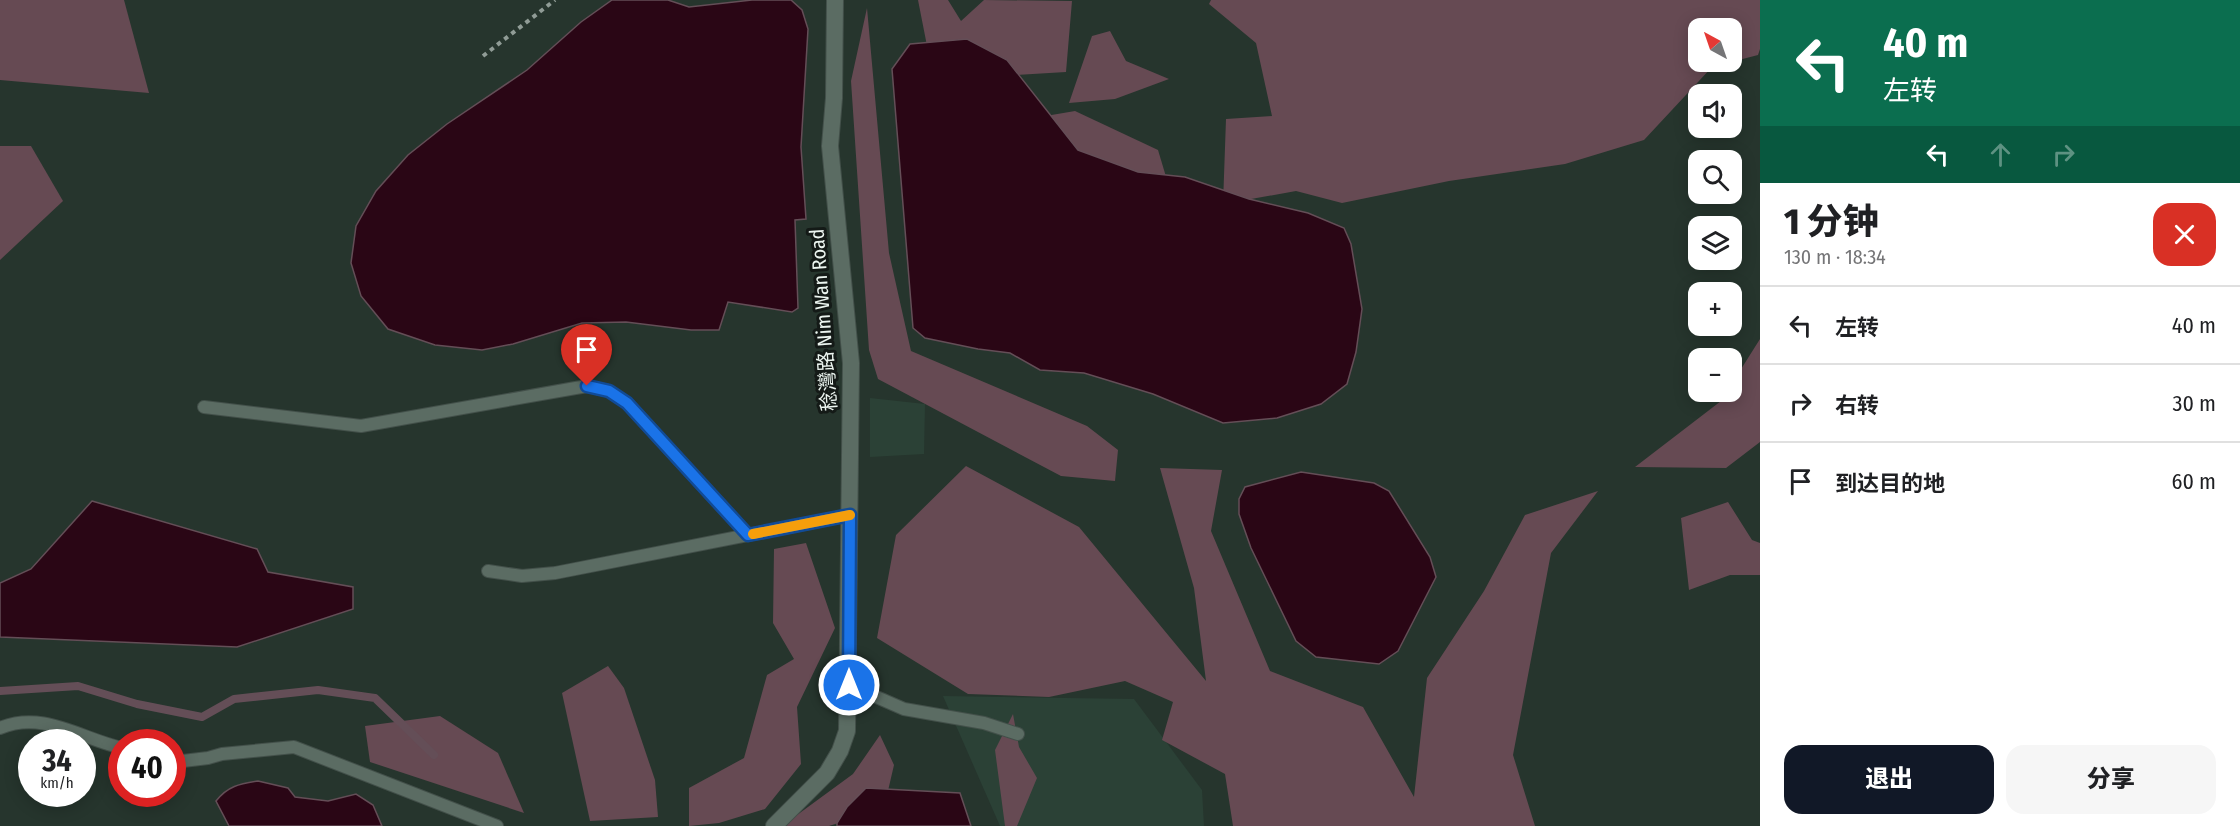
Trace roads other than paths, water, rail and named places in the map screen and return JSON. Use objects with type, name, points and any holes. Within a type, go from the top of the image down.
[{"type":"street","name":"稔灣路 Nim Wan Road","points":[[774,826],[826,773],[840,750],[847,731],[851,363],[830,146],[834,98],[835,0]]},
{"type":"lane","points":[[204,407],[361,426],[587,386],[609,391],[627,403],[748,535]]},
{"type":"lane","points":[[488,572],[522,576],[555,573],[850,515]]},
{"type":"lane","points":[[849,685],[904,709],[984,723],[1018,734]]},
{"type":"lane","points":[[0,728],[31,722],[63,727],[108,744]]},
{"type":"lane","points":[[186,761],[208,759],[222,754],[294,747],[497,826]]},
{"type":"waterway","points":[[0,691],[78,686],[137,704],[202,717],[234,699],[318,690],[375,698],[434,755]]}]
